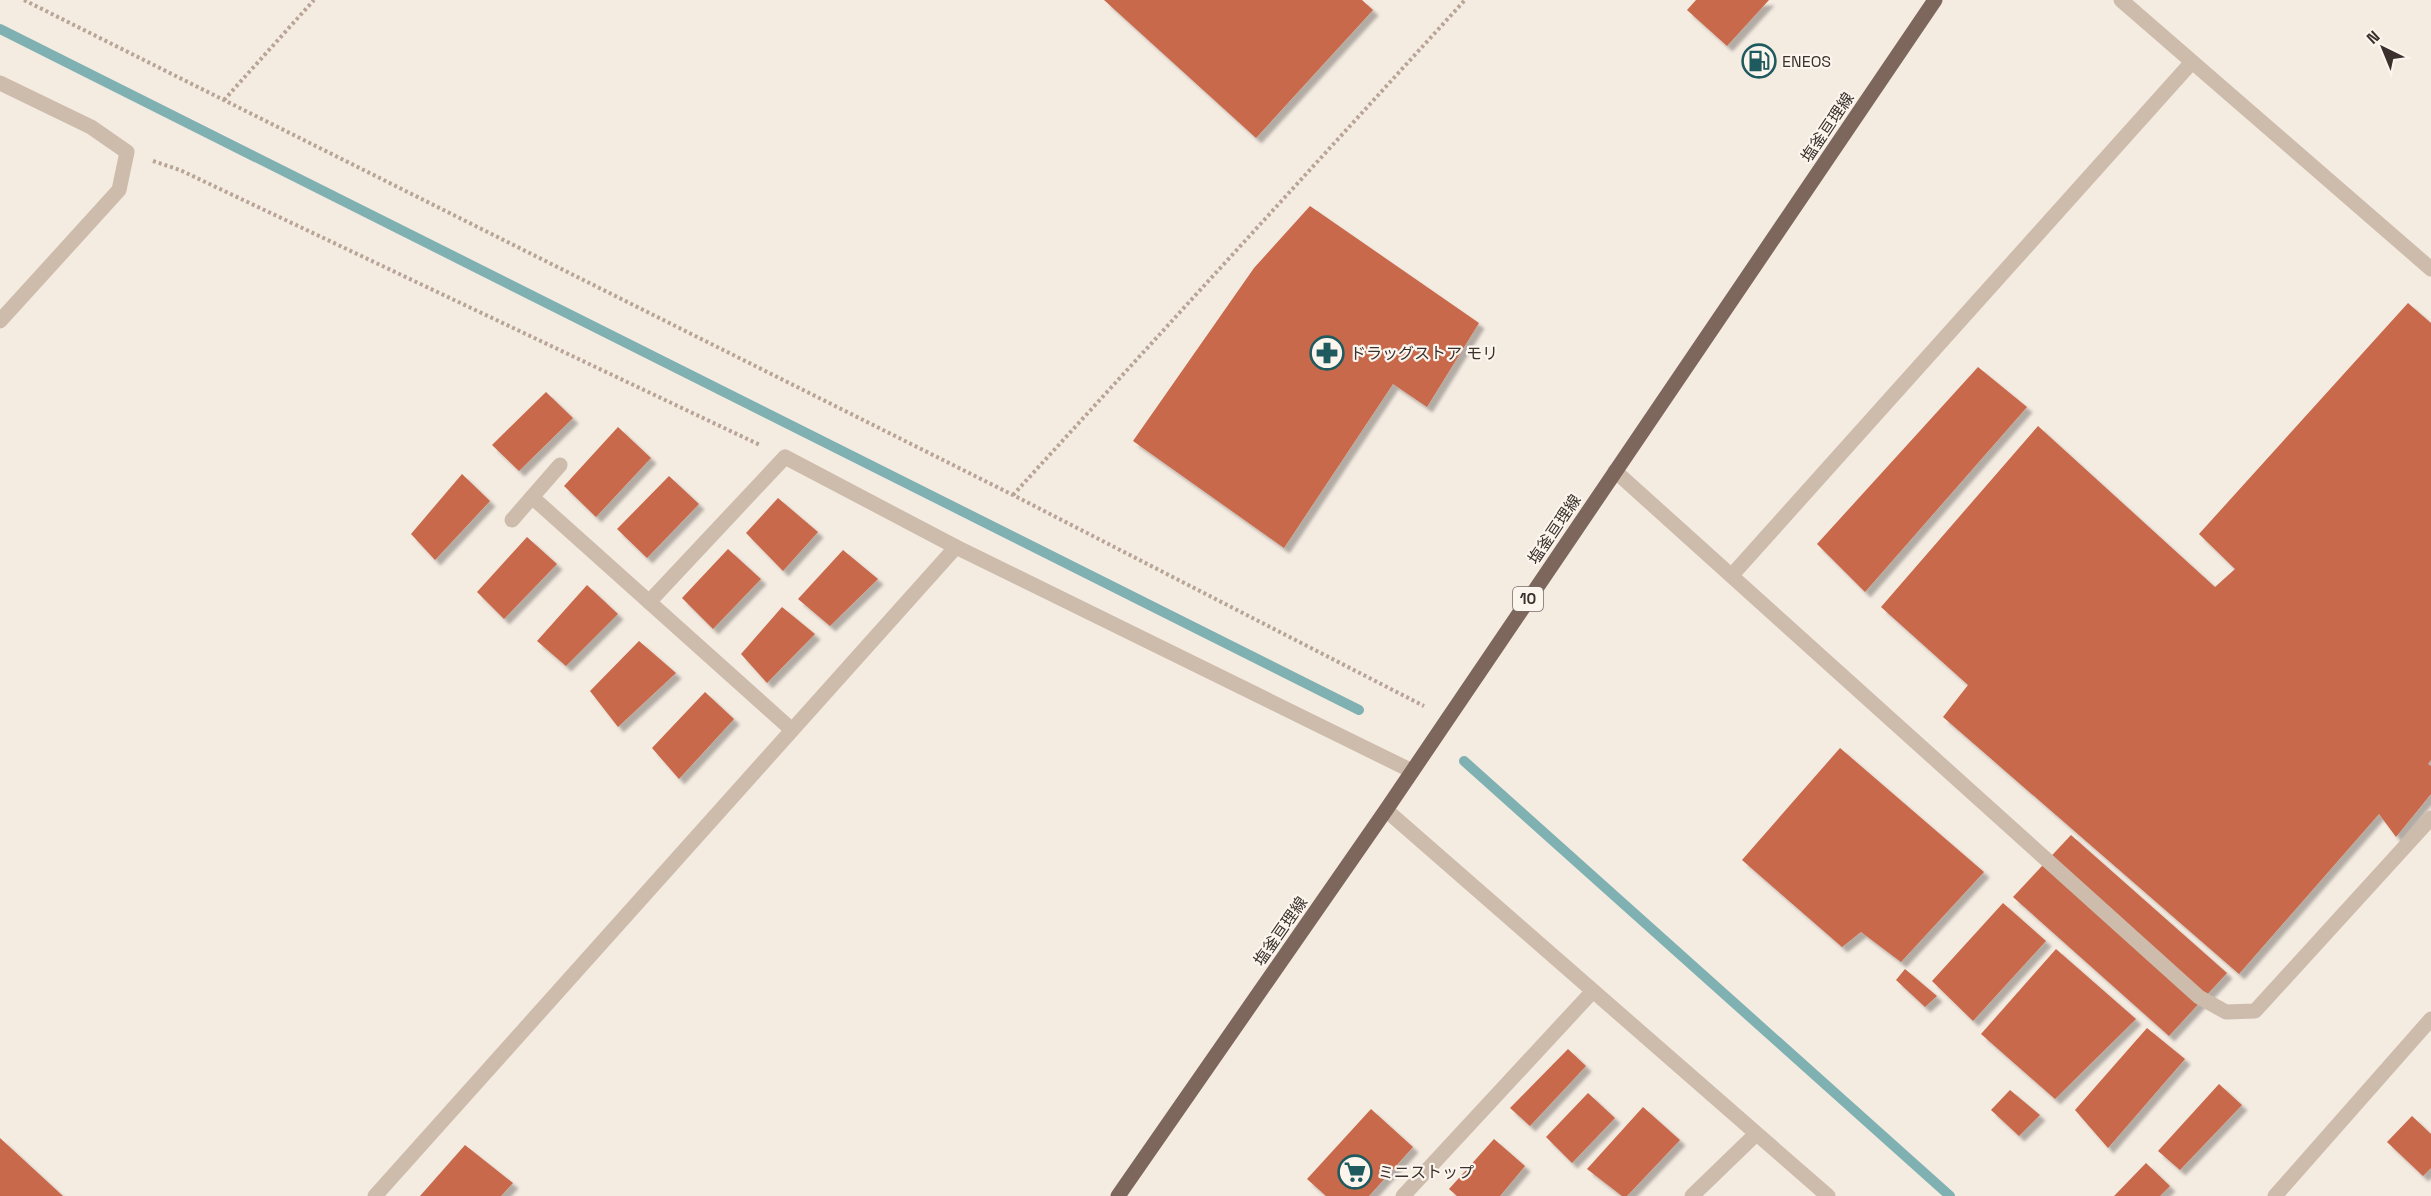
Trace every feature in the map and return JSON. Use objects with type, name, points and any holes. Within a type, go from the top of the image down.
[{"type":"main road","name":"塩釜亘理線","points":[[1118,1196],[1386,810],[1935,0]]},
{"type":"street","points":[[2121,0],[2431,269]]},
{"type":"street","points":[[1732,575],[2192,62]]},
{"type":"street","points":[[0,82],[91,127],[127,152],[119,190],[0,321]]},
{"type":"street","points":[[649,602],[785,457],[956,548],[1412,771]]},
{"type":"street","points":[[512,520],[560,465]]},
{"type":"street","points":[[1615,471],[2199,997],[2226,1012],[2255,1011],[2431,818]]},
{"type":"street","points":[[532,497],[792,730]]},
{"type":"street","points":[[375,1196],[956,548]]},
{"type":"street","points":[[1386,810],[1827,1196]]},
{"type":"street","points":[[1403,1196],[1593,992]]},
{"type":"street","points":[[2275,1196],[2431,1019]]},
{"type":"street","points":[[1692,1196],[1756,1134]]},
{"type":"path","points":[[24,0],[1013,495],[1448,719]]},
{"type":"path","points":[[224,100],[314,0]]},
{"type":"path","points":[[1013,495],[1465,0]]},
{"type":"path","points":[[127,152],[180,170],[785,457]]},
{"type":"building","points":[[1104,0],[1362,0],[1373,10],[1256,138]]},
{"type":"building","points":[[1696,0],[1769,0],[1727,46],[1687,10]]},
{"type":"building","name":"ドラッグストア モリ","points":[[1310,206],[1479,323],[1427,407],[1393,384],[1284,548],[1133,441],[1254,268]]},
{"type":"building","points":[[2408,303],[2431,323],[2431,760],[2428,764],[2431,766],[2431,794],[2396,837],[2379,814],[2239,974],[1943,717],[1968,685],[1881,607],[2038,426],[2215,587],[2235,569],[2199,534]]},
{"type":"building","points":[[1978,367],[2027,407],[1865,592],[1817,544]]},
{"type":"building","points":[[546,392],[573,418],[519,471],[492,445]]},
{"type":"building","points":[[618,427],[651,458],[596,517],[564,486]]},
{"type":"building","points":[[462,474],[490,501],[435,560],[411,534]]},
{"type":"building","points":[[669,476],[699,504],[647,558],[617,529]]},
{"type":"building","points":[[778,498],[818,532],[783,571],[746,533]]},
{"type":"building","points":[[527,537],[557,564],[504,619],[477,592]]},
{"type":"building","points":[[728,549],[761,579],[713,629],[682,598]]},
{"type":"building","points":[[843,550],[878,579],[830,626],[798,599]]},
{"type":"building","points":[[587,585],[618,614],[566,666],[537,641]]},
{"type":"building","points":[[782,607],[815,634],[767,683],[741,654]]},
{"type":"building","points":[[639,641],[676,673],[618,727],[590,691]]},
{"type":"building","points":[[705,692],[734,719],[679,779],[652,748]]},
{"type":"building","points":[[1840,748],[1984,872],[1901,962],[1861,932],[1842,947],[1742,860]]},
{"type":"building","points":[[2071,835],[2227,973],[2169,1036],[2013,897]]},
{"type":"building","points":[[2003,903],[2046,941],[1973,1021],[1932,981]]},
{"type":"building","points":[[2056,949],[2136,1019],[2055,1099],[1981,1034]]},
{"type":"building","points":[[1905,969],[1937,996],[1925,1007],[1896,980]]},
{"type":"building","points":[[2147,1028],[2185,1059],[2108,1148],[2075,1110]]},
{"type":"building","points":[[1568,1049],[1586,1066],[1530,1126],[1510,1108]]},
{"type":"building","points":[[2219,1084],[2242,1105],[2180,1170],[2158,1151]]},
{"type":"building","points":[[2010,1090],[2040,1115],[2019,1136],[1991,1110]]},
{"type":"building","points":[[1588,1093],[1615,1118],[1572,1163],[1546,1137]]},
{"type":"building","points":[[1643,1107],[1680,1140],[1627,1196],[1622,1196],[1587,1169]]},
{"type":"building","points":[[1371,1109],[1413,1147],[1369,1196],[1326,1196],[1307,1179]]},
{"type":"building","points":[[2412,1116],[2431,1134],[2431,1168],[2423,1176],[2387,1142]]},
{"type":"building","points":[[0,1138],[63,1196],[0,1196]]},
{"type":"building","points":[[1494,1139],[1525,1166],[1500,1196],[1457,1196],[1449,1189]]},
{"type":"building","points":[[465,1145],[513,1183],[501,1196],[420,1196]]},
{"type":"building","points":[[2146,1163],[2170,1186],[2160,1196],[2114,1196]]},
{"type":"waterway","points":[[0,29],[1359,710]]},
{"type":"waterway","points":[[1464,761],[1950,1196]]},
{"type":"place","name":"ENEOS","points":[[1759,61]]},
{"type":"place","name":"ドラッグストア モリ","points":[[1327,353]]},
{"type":"place","name":"ミニストップ","points":[[1355,1172]]}]
